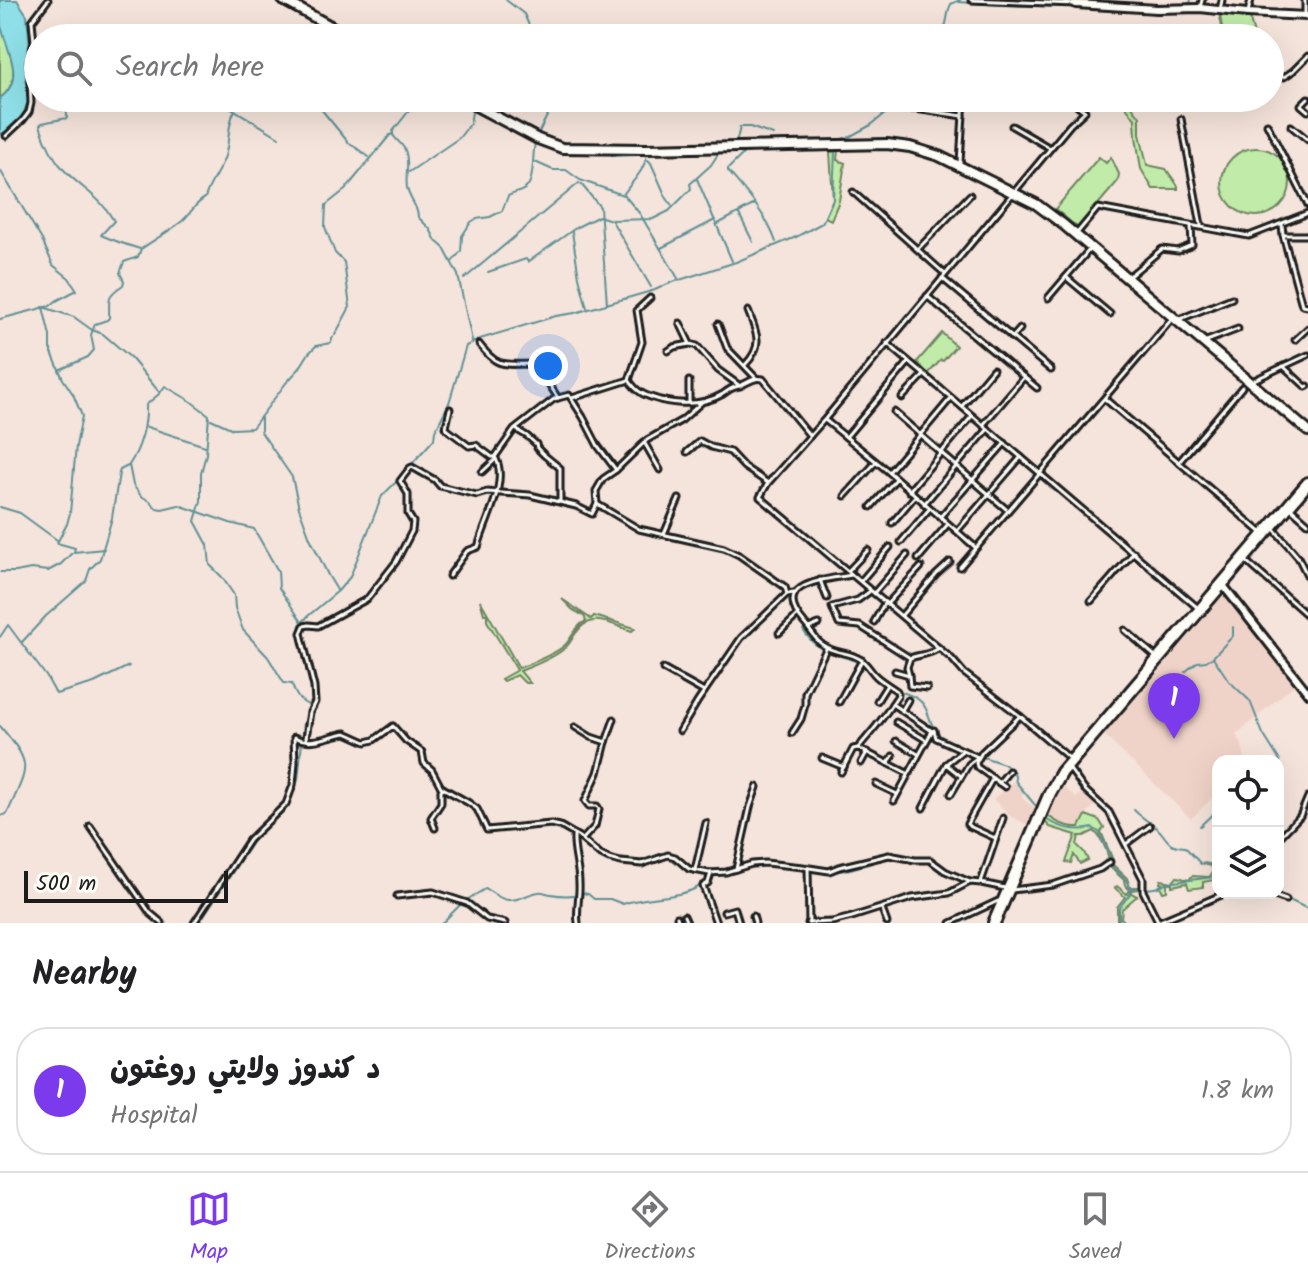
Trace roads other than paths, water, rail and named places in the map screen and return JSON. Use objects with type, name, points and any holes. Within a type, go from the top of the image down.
[{"type":"highway","points":[[994,923],[1050,793],[1069,763],[1307,485]]},
{"type":"main road","points":[[283,0],[327,24]]},
{"type":"main road","points":[[487,112],[562,148],[887,144],[924,150],[1036,204],[1176,319],[1246,384],[1308,431]]},
{"type":"street","points":[[32,24],[48,0]]},
{"type":"street","points":[[971,0],[1157,9],[1201,4],[1220,10],[1306,16],[1305,0]]},
{"type":"street","points":[[1177,8],[1179,0]]},
{"type":"street","points":[[1220,10],[1222,0]]},
{"type":"street","points":[[1247,13],[1251,0]]},
{"type":"street","points":[[1284,77],[1308,56]]},
{"type":"street","points":[[1308,98],[1301,105],[1308,111]]},
{"type":"street","points":[[6,136],[29,112]]},
{"type":"street","points":[[936,112],[963,116]]},
{"type":"street","points":[[959,165],[963,112]]},
{"type":"street","points":[[1084,112],[768,483],[760,497],[939,648],[964,673],[1020,716],[1069,763],[1084,789],[1109,812],[1143,879],[1143,891],[1159,922],[1212,899]]},
{"type":"street","points":[[1181,119],[1201,227]]},
{"type":"street","points":[[1267,124],[1308,205]]},
{"type":"street","points":[[1012,126],[1051,149]]},
{"type":"street","points":[[1291,126],[1308,140]]},
{"type":"street","points":[[853,192],[1051,370]]},
{"type":"street","points":[[918,249],[970,195]]},
{"type":"street","points":[[1076,234],[1098,208],[1249,236],[1308,213]]},
{"type":"street","points":[[1282,224],[1302,305],[1308,306]]},
{"type":"street","points":[[1127,278],[1162,249],[1178,251],[1192,245],[1191,225]]},
{"type":"street","points":[[1283,235],[1308,235]]},
{"type":"street","points":[[1048,298],[1091,247]]},
{"type":"street","points":[[1066,277],[1110,314]]},
{"type":"street","points":[[927,296],[1037,388]]},
{"type":"street","points":[[629,380],[642,342],[637,310],[650,298]]},
{"type":"street","points":[[960,567],[1176,319],[1232,298]]},
{"type":"street","points":[[745,365],[755,355],[757,334],[748,311]]},
{"type":"street","points":[[680,323],[690,344]]},
{"type":"street","points":[[718,324],[727,348],[756,378]]},
{"type":"street","points":[[1295,340],[1308,328]]},
{"type":"street","points":[[1012,338],[1020,329]]},
{"type":"street","points":[[1204,343],[1238,329]]},
{"type":"street","points":[[887,343],[1201,611]]},
{"type":"street","points":[[479,344],[496,363],[533,364],[538,367],[558,398]]},
{"type":"street","points":[[668,351],[690,344],[697,346],[718,370],[740,386]]},
{"type":"street","points":[[1179,463],[1246,384],[1308,355]]},
{"type":"street","points":[[846,437],[909,362]]},
{"type":"street","points":[[1283,366],[1308,386]]},
{"type":"street","points":[[961,406],[993,369]]},
{"type":"street","points":[[902,398],[924,375]]},
{"type":"street","points":[[983,425],[1024,377]]},
{"type":"street","points":[[629,380],[637,391],[645,395],[689,403],[702,402],[756,378],[763,379],[810,436]]},
{"type":"street","points":[[572,398],[629,380]]},
{"type":"street","points":[[689,381],[689,403]]},
{"type":"street","points":[[482,472],[516,429],[558,398],[569,395],[598,446],[616,470]]},
{"type":"street","points":[[889,472],[951,398]]},
{"type":"street","points":[[1105,399],[1179,463],[1268,530],[1298,557],[1308,577]]},
{"type":"street","points":[[306,740],[315,702],[301,633],[304,626],[318,626],[367,599],[396,562],[412,531],[408,494],[400,481],[412,467],[440,486],[477,495],[487,492],[530,495],[560,501],[592,514],[597,504],[596,491],[603,479],[644,442],[682,420],[702,402]]},
{"type":"street","points":[[450,409],[448,430],[469,446],[476,445],[496,458]]},
{"type":"street","points":[[894,412],[1007,510]]},
{"type":"street","points":[[909,491],[972,416]]},
{"type":"street","points":[[825,419],[975,547]]},
{"type":"street","points":[[516,429],[559,466],[560,501]]},
{"type":"street","points":[[924,504],[988,429]]},
{"type":"street","points":[[687,452],[700,441],[730,452],[744,467],[768,483]]},
{"type":"street","points":[[644,442],[660,470]]},
{"type":"street","points":[[940,517],[1005,443]]},
{"type":"street","points":[[957,531],[1021,457]]},
{"type":"street","points":[[449,576],[467,551],[478,547],[501,474],[496,458]]},
{"type":"street","points":[[845,496],[876,462]]},
{"type":"street","points":[[871,507],[896,479]]},
{"type":"street","points":[[892,523],[915,496]]},
{"type":"street","points":[[664,534],[679,499]]},
{"type":"street","points":[[597,504],[632,526],[716,546],[739,555],[785,587],[787,594]]},
{"type":"street","points":[[1289,506],[1308,523]]},
{"type":"street","points":[[901,542],[930,508]]},
{"type":"street","points":[[918,559],[948,524]]},
{"type":"street","points":[[860,582],[890,547]]},
{"type":"street","points":[[822,758],[842,770],[853,749],[858,748],[881,722],[898,693],[873,674],[867,663],[848,653],[827,648],[814,638],[794,609],[795,597],[802,586],[850,573],[868,550]]},
{"type":"street","points":[[1091,601],[1134,552]]},
{"type":"street","points":[[907,555],[872,592],[858,600],[832,607],[839,624],[860,626],[910,658]]},
{"type":"street","points":[[1243,559],[1308,616]]},
{"type":"street","points":[[901,616],[950,562]]},
{"type":"street","points":[[874,622],[886,603],[921,567]]},
{"type":"street","points":[[820,580],[827,598]]},
{"type":"street","points":[[1222,584],[1308,692]]},
{"type":"street","points":[[680,731],[741,638],[787,594],[794,593],[795,597]]},
{"type":"street","points":[[779,633],[798,615]]},
{"type":"street","points":[[809,628],[819,624]]},
{"type":"street","points":[[1125,630],[1159,660]]},
{"type":"street","points":[[792,733],[801,719],[805,693],[827,648]]},
{"type":"street","points":[[910,658],[931,654],[939,648]]},
{"type":"street","points":[[910,658],[907,667],[909,685],[927,688]]},
{"type":"street","points":[[839,702],[862,660]]},
{"type":"street","points":[[663,669],[704,692]]},
{"type":"street","points":[[895,671],[909,675]]},
{"type":"street","points":[[877,701],[887,685]]},
{"type":"street","points":[[902,710],[908,700]]},
{"type":"street","points":[[892,704],[934,730],[936,738],[978,757]]},
{"type":"street","points":[[951,794],[969,764],[1020,716]]},
{"type":"street","points":[[583,840],[595,826],[599,809],[585,801],[598,773],[614,719]]},
{"type":"street","points":[[896,722],[926,740]]},
{"type":"street","points":[[194,923],[249,840],[286,804],[293,785],[294,737],[323,741],[346,733],[366,742],[393,726],[406,741],[422,752],[424,763],[443,788],[477,809],[487,830],[551,824],[560,826],[609,859],[642,864],[668,855],[689,869],[711,873],[765,863],[829,871],[889,855],[930,860],[945,871],[970,882],[1008,889],[1053,885],[1100,869],[1110,862]]},
{"type":"street","points":[[575,727],[606,742]]},
{"type":"street","points":[[894,801],[932,731]]},
{"type":"street","points":[[896,741],[918,754]]},
{"type":"street","points":[[858,748],[907,773]]},
{"type":"street","points":[[923,808],[946,764],[962,751]]},
{"type":"street","points":[[861,763],[867,752]]},
{"type":"street","points":[[888,763],[893,756]]},
{"type":"street","points":[[978,757],[977,767],[1005,787]]},
{"type":"street","points":[[946,764],[961,776]]},
{"type":"street","points":[[999,783],[1009,771]]},
{"type":"street","points":[[993,778],[967,824],[995,838]]},
{"type":"street","points":[[876,784],[897,794]]},
{"type":"street","points":[[736,869],[757,787]]},
{"type":"street","points":[[435,828],[431,818],[441,803],[443,788]]},
{"type":"street","points":[[1284,833],[1300,816],[1308,797]]},
{"type":"street","points":[[424,814],[432,815]]},
{"type":"street","points":[[981,883],[1003,818]]},
{"type":"street","points":[[695,870],[706,823]]},
{"type":"street","points":[[90,826],[150,913],[162,923]]},
{"type":"street","points":[[1126,844],[1150,826]]},
{"type":"street","points":[[574,835],[573,852],[579,882],[578,923]]},
{"type":"street","points":[[808,868],[809,923],[832,922],[912,898],[949,893],[970,882]]},
{"type":"street","points":[[711,873],[708,883],[703,886],[716,923]]},
{"type":"street","points":[[397,896],[433,892],[467,903],[487,919],[505,923]]},
{"type":"street","points":[[951,923],[997,901],[1003,902]]},
{"type":"street","points":[[724,912],[735,909],[739,923]]},
{"type":"street","points":[[882,909],[887,923]]},
{"type":"street","points":[[684,916],[687,923]]},
{"type":"street","points":[[753,916],[755,923]]},
{"type":"street","points":[[677,917],[679,923]]},
{"type":"water","points":[[0,0],[17,0],[27,15],[28,24],[24,24],[24,112],[9,131],[0,134],[0,98],[8,91],[13,74],[1,26]]},
{"type":"waterway","points":[[506,0],[524,14],[528,24]]},
{"type":"waterway","points":[[946,24],[951,4],[960,0]]},
{"type":"waterway","points":[[1186,6],[1191,0]]},
{"type":"waterway","points":[[959,2],[1074,7]]},
{"type":"waterway","points":[[1142,5],[1176,5]]},
{"type":"waterway","points":[[67,112],[67,118],[40,125],[50,149],[64,170],[109,212],[114,221],[101,235],[140,249]]},
{"type":"waterway","points":[[59,370],[88,357],[94,350],[91,335],[95,324],[109,318],[110,298],[123,285],[120,273],[124,262],[138,257],[141,249],[181,222],[205,198],[225,156],[234,112]]},
{"type":"waterway","points":[[238,112],[279,137]]},
{"type":"waterway","points":[[323,112],[348,142],[369,157]]},
{"type":"waterway","points":[[408,112],[393,131],[406,155],[407,188],[418,217],[444,248],[458,275],[472,341]]},
{"type":"waterway","points":[[409,172],[459,138],[470,124],[472,112]]},
{"type":"waterway","points":[[549,112],[571,112]]},
{"type":"waterway","points":[[538,134],[549,112]]},
{"type":"waterway","points":[[849,137],[887,112]]},
{"type":"waterway","points":[[736,144],[740,127],[773,135]]},
{"type":"waterway","points":[[335,335],[350,307],[344,262],[335,253],[325,227],[326,205],[345,190],[393,134]]},
{"type":"waterway","points":[[835,142],[845,138]]},
{"type":"waterway","points":[[453,261],[461,251],[462,236],[471,222],[502,211],[508,196],[529,184],[535,143]]},
{"type":"waterway","points":[[410,466],[434,439],[449,403],[466,346],[556,316],[655,290],[796,237],[822,223],[825,217],[833,199],[835,150]]},
{"type":"waterway","points":[[488,272],[526,259],[528,262],[577,227],[599,216],[611,220],[653,219],[669,211],[691,189],[690,184],[711,165],[720,151]]},
{"type":"waterway","points":[[612,156],[749,153]]},
{"type":"waterway","points":[[743,154],[728,171],[761,213],[776,242]]},
{"type":"waterway","points":[[535,162],[553,170],[566,170],[580,180],[623,195],[647,155]]},
{"type":"waterway","points":[[648,160],[673,207]]},
{"type":"waterway","points":[[0,170],[42,240],[53,265],[69,278],[77,290],[50,306],[0,319]]},
{"type":"waterway","points":[[697,179],[732,261]]},
{"type":"waterway","points":[[464,279],[579,183]]},
{"type":"waterway","points":[[581,184],[600,207],[607,304]]},
{"type":"waterway","points":[[624,195],[640,214],[679,280]]},
{"type":"waterway","points":[[718,224],[755,204]]},
{"type":"waterway","points":[[739,214],[753,242]]},
{"type":"waterway","points":[[661,248],[715,220]]},
{"type":"waterway","points":[[612,221],[651,287]]},
{"type":"waterway","points":[[572,232],[587,308]]},
{"type":"waterway","points":[[104,549],[74,552],[75,548],[57,543],[70,513],[82,416],[50,348],[43,307],[74,317],[103,334],[131,358],[160,393],[165,386],[209,415],[201,473],[201,501],[195,521],[208,545],[210,565],[234,595],[243,630],[268,657],[284,683],[292,684],[298,697],[310,706]]},
{"type":"waterway","points":[[211,419],[233,429],[252,428],[309,353],[316,346],[330,343],[333,337]]},
{"type":"waterway","points":[[159,394],[146,405],[142,436],[129,465],[133,485],[156,508],[179,505],[254,529],[278,571],[279,588],[302,622]]},
{"type":"waterway","points":[[261,418],[261,432],[292,477],[310,538],[337,590]]},
{"type":"waterway","points":[[144,426],[205,446]]},
{"type":"waterway","points":[[22,642],[86,581],[90,569],[100,559],[112,518],[119,473],[128,466]]},
{"type":"waterway","points":[[301,639],[300,625],[350,577],[382,496],[403,475]]},
{"type":"waterway","points":[[0,507],[20,513],[57,540]]},
{"type":"waterway","points":[[0,572],[48,571],[72,553]]},
{"type":"waterway","points":[[0,637],[8,625],[56,694],[94,683],[129,666]]},
{"type":"waterway","points":[[1185,672],[1197,662],[1213,657],[1233,636],[1233,627]]},
{"type":"waterway","points":[[803,630],[817,646],[866,666]]},
{"type":"waterway","points":[[199,923],[255,838],[285,810],[298,780],[304,723],[314,700],[305,653]]},
{"type":"waterway","points":[[1213,657],[1229,681],[1250,701],[1263,734],[1276,755]]},
{"type":"waterway","points":[[870,671],[879,680]]},
{"type":"waterway","points":[[898,691],[919,700],[935,730],[964,749]]},
{"type":"waterway","points":[[0,726],[18,750],[24,767],[8,812],[0,816]]},
{"type":"waterway","points":[[980,756],[1004,764],[1014,772],[1016,782],[1035,805]]},
{"type":"waterway","points":[[1134,810],[1170,843],[1185,847],[1201,864],[1212,865]]},
{"type":"waterway","points":[[1200,826],[1212,815]]},
{"type":"waterway","points":[[1045,819],[1068,828],[1093,828],[1099,832],[1111,865],[1130,888],[1130,894],[1119,908],[1119,923]]},
{"type":"waterway","points":[[830,872],[893,857]]},
{"type":"waterway","points":[[739,869],[764,865],[796,868]]},
{"type":"waterway","points":[[712,875],[725,873]]},
{"type":"waterway","points":[[1131,888],[1153,888],[1165,883],[1212,877]]},
{"type":"waterway","points":[[442,923],[463,902],[485,889],[508,900],[540,892],[564,895],[583,893],[594,899],[610,899],[623,904],[680,894],[708,879]]},
{"type":"waterway","points":[[1287,899],[1308,909]]},
{"type":"place","name":"د کندوز ولایتي روغتون","points":[[1174,739]]}]
